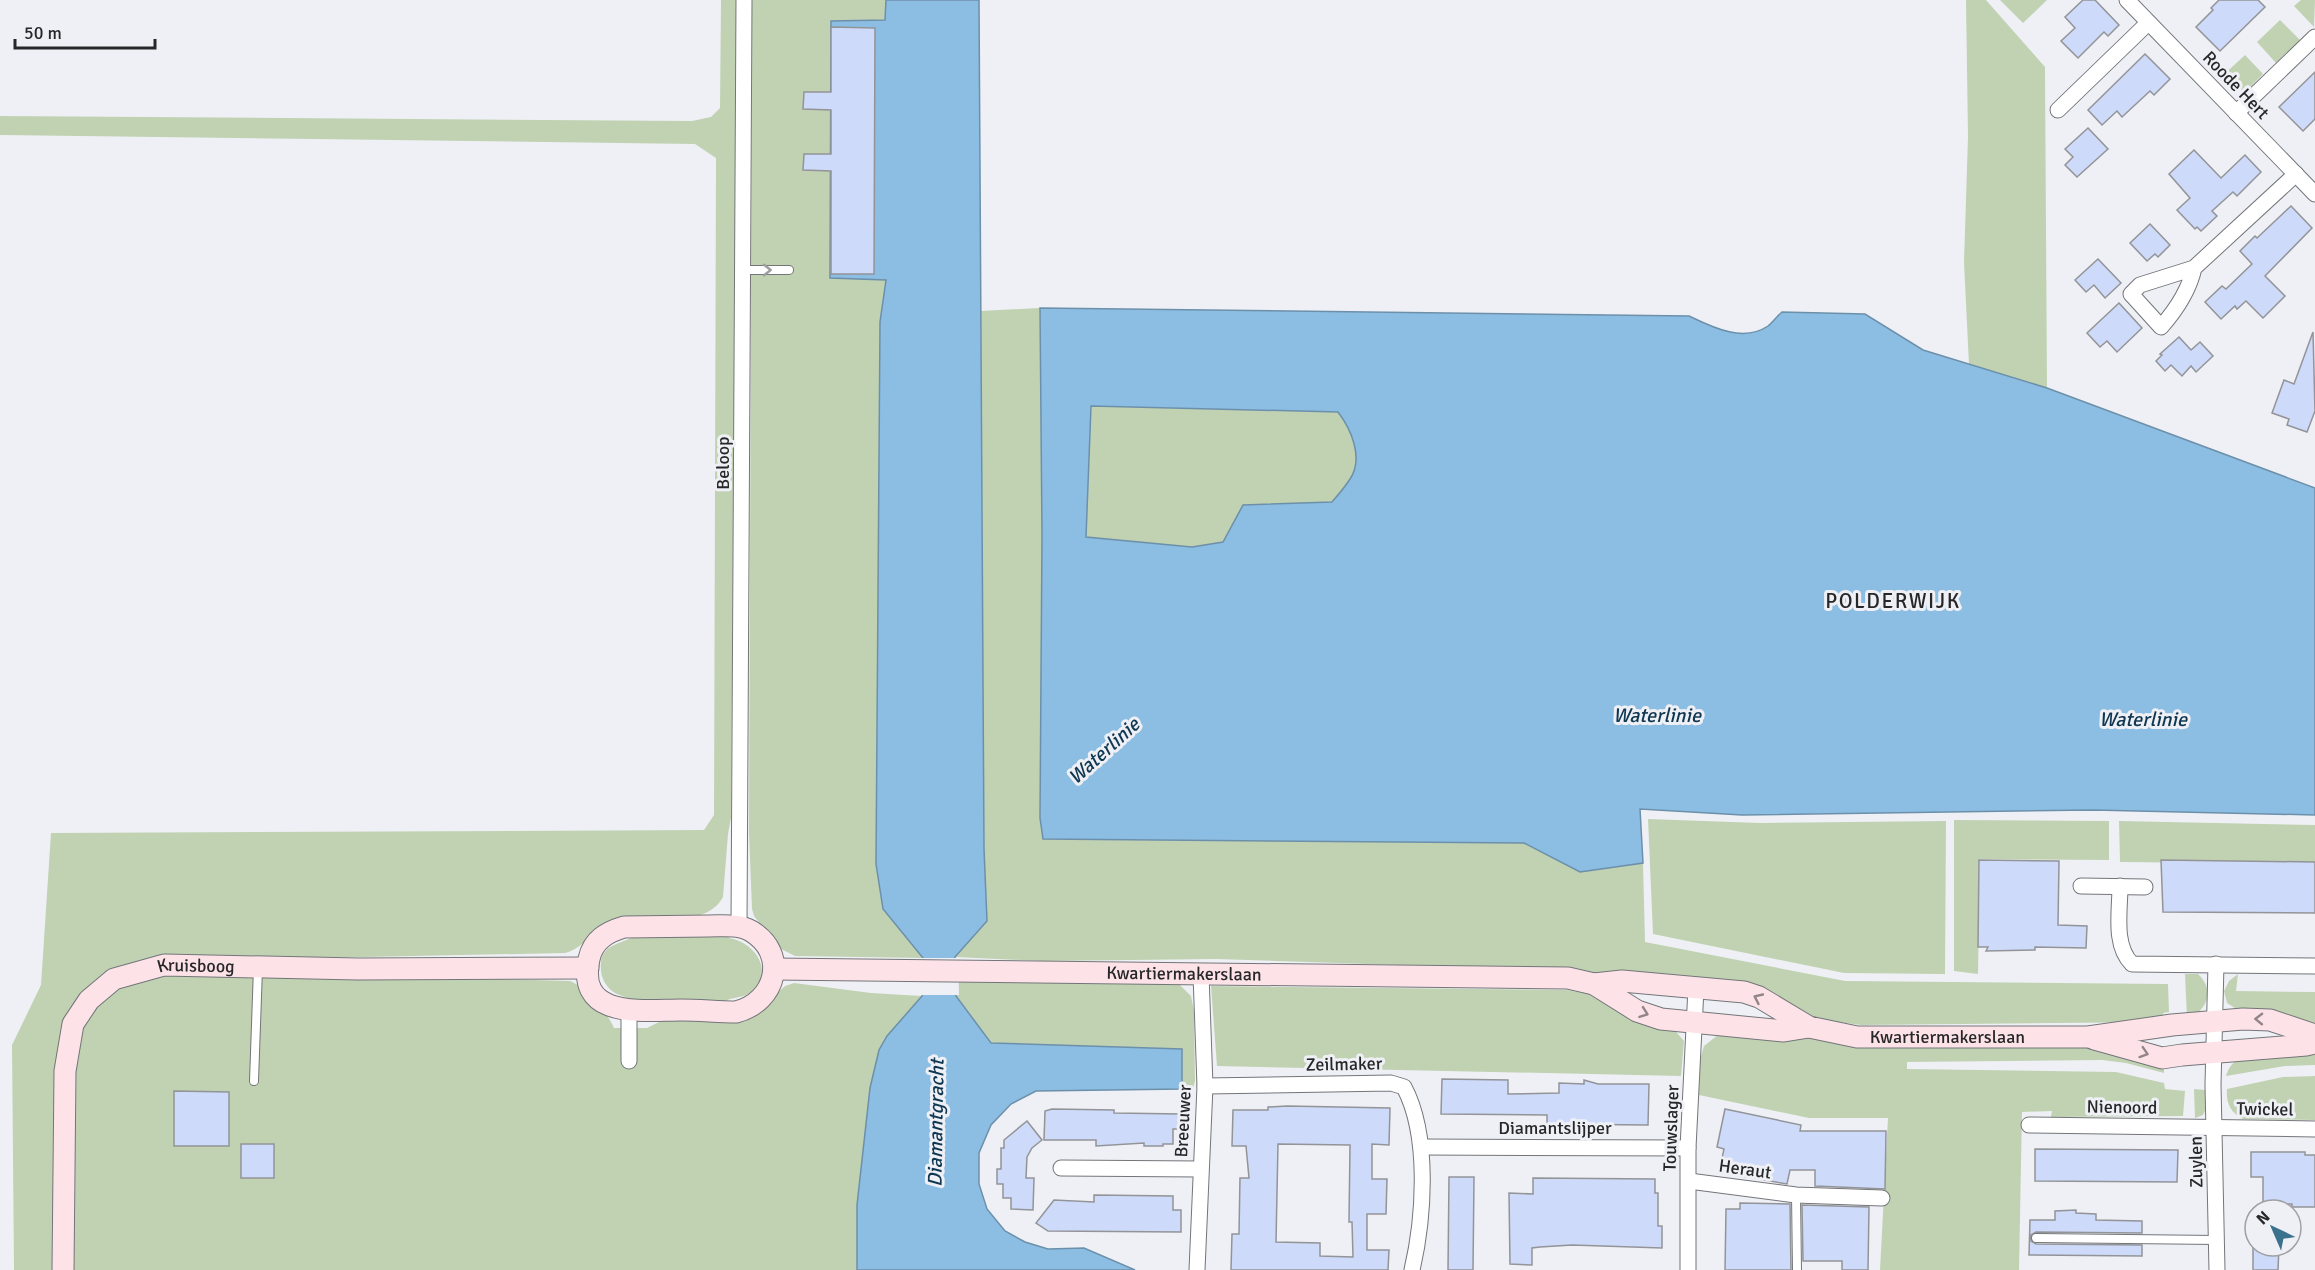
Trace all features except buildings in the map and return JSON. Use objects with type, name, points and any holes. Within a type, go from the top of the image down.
[{"type":"main road","points":[[739,926],[750,930],[761,939],[772,955],[774,969],[766,994],[747,1009],[736,1012],[629,1011],[614,1008],[599,998],[593,992],[588,980],[588,968],[594,946],[611,931],[624,927],[739,926]]},
{"type":"main road","name":"Kruisboog","points":[[63,1270],[65,1071],[73,1024],[89,1000],[114,979],[164,965],[358,969],[588,968]]},
{"type":"main road","name":"Kwartiermakerslaan","points":[[774,969],[1568,978],[1594,984],[1622,981],[1743,992],[1759,998],[1809,1027],[1857,1036],[2088,1037],[2128,1030],[2215,1021],[2270,1020],[2315,1035]]},
{"type":"main road","name":"Kwartiermakerslaan","points":[[1594,984],[1636,1011],[1661,1019],[1784,1031],[1809,1027]]},
{"type":"main road","name":"Kwartiermakerslaan","points":[[2088,1037],[2162,1058],[2306,1046],[2315,1043]]},
{"type":"street","name":"Beloop","points":[[739,926],[744,0]]},
{"type":"street","name":"Roode Hert","points":[[2127,0],[2315,194]]},
{"type":"street","points":[[2058,110],[2148,22]]},
{"type":"street","points":[[2236,113],[2315,37]]},
{"type":"street","points":[[2194,268],[2296,174]]},
{"type":"street","points":[[2081,886],[2145,887]]},
{"type":"street","points":[[2120,886],[2120,946],[2132,964],[2315,966]]},
{"type":"street","points":[[2214,1053],[2216,964]]},
{"type":"street","name":"Breeuwer","points":[[1197,1270],[1204,1086],[1201,974]]},
{"type":"street","name":"Touwslager","points":[[1688,1270],[1688,1148],[1696,988]]},
{"type":"street","points":[[629,1011],[629,1061]]},
{"type":"street","name":"Zuylen","points":[[2214,1053],[2217,1270]]},
{"type":"street","name":"Zeilmaker","points":[[1204,1086],[1391,1083],[1404,1087],[1411,1100],[1422,1147],[1419,1242],[1412,1270]]},
{"type":"street","name":"Nienoord","points":[[2029,1125],[2215,1128]]},
{"type":"street","name":"Twickel","points":[[2215,1128],[2315,1129]]},
{"type":"street","name":"Diamantslijper","points":[[1422,1147],[1688,1148]]},
{"type":"street","points":[[1060,1168],[1200,1169]]},
{"type":"street","name":"Heraut","points":[[1689,1181],[1796,1195],[1882,1198]]},
{"type":"lane","points":[[744,270],[789,270]]},
{"type":"lane","points":[[254,1081],[258,967]]},
{"type":"lane","points":[[1796,1195],[1797,1270]]},
{"type":"lane","points":[[2036,1238],[2217,1240]]},
{"type":"green space","points":[[721,0],[737,0],[731,818],[723,897],[715,907],[692,917],[636,916],[614,919],[606,923],[581,945],[565,953],[162,961],[112,975],[68,1024],[58,1270],[14,1270],[12,1045],[41,985],[51,833],[704,830],[714,815],[716,158],[695,144],[0,135],[0,116],[692,121],[711,117],[720,108]]},
{"type":"green space","points":[[752,0],[886,0],[885,20],[831,21],[830,277],[886,280],[880,322],[876,864],[883,909],[923,958],[795,956],[779,948],[754,916],[752,909],[749,833]]},
{"type":"green space","points":[[1966,0],[1986,0],[2045,67],[2047,388],[1969,365],[1964,262],[1968,137]]},
{"type":"green space","points":[[2000,0],[2047,0],[2023,23]]},
{"type":"green space","points":[[2301,0],[2315,0],[2314,27],[2294,6]]},
{"type":"green space","points":[[2280,20],[2300,40],[2276,63],[2257,42]]},
{"type":"green space","points":[[2245,55],[2263,74],[2244,93],[2240,89],[2231,91],[2219,79]]},
{"type":"green space","points":[[1040,308],[1042,535],[1040,818],[1043,839],[1524,843],[1580,872],[1643,863],[1645,942],[1845,981],[2168,984],[2169,1012],[2163,1013],[2163,1022],[1861,1025],[1808,1018],[1750,986],[1576,971],[1216,959],[1042,961],[955,957],[987,921],[984,849],[981,311]]},
{"type":"green space","points":[[1091,406],[1338,412],[1354,444],[1356,462],[1354,471],[1332,502],[1244,505],[1223,542],[1192,547],[1085,537]]},
{"type":"green space","points":[[1648,819],[1760,823],[1946,821],[1945,974],[1844,973],[1653,934]]},
{"type":"green space","points":[[1954,820],[2109,821],[2109,860],[1980,859],[1978,974],[1954,971]]},
{"type":"green space","points":[[2119,821],[2315,825],[2315,864],[2120,862]]},
{"type":"green space","points":[[638,934],[727,934],[729,938],[748,946],[755,953],[760,961],[761,978],[748,994],[722,1004],[638,1003],[618,995],[608,987],[602,976],[601,961],[607,949]]},
{"type":"green space","points":[[156,973],[266,973],[570,981],[595,1001],[614,1028],[647,1028],[663,1020],[777,993],[785,986],[794,983],[871,993],[922,996],[887,1036],[879,1050],[857,1205],[857,1270],[72,1270],[72,1069],[82,1020],[106,994]]},
{"type":"green space","points":[[2185,974],[2198,974],[2208,993],[2200,1010],[2187,1019]]},
{"type":"green space","points":[[2238,974],[2236,991],[2315,992],[2315,1029],[2238,1010],[2227,1003],[2224,991],[2229,981]]},
{"type":"green space","points":[[956,982],[1179,984],[1191,996],[1194,1011],[1195,1081],[1189,1103],[1182,1089],[1182,1049],[991,1043],[956,996]]},
{"type":"green space","points":[[1211,986],[1567,990],[1604,997],[1672,1027],[1684,1041],[1681,1076],[1217,1066]]},
{"type":"green space","points":[[1723,1031],[1816,1039],[2092,1048],[2164,1063],[2164,1073],[2126,1063],[2102,1060],[1907,1062],[1907,1069],[2116,1072],[2164,1083],[2165,1089],[2185,1091],[2183,1116],[2051,1117],[2052,1111],[2022,1112],[2019,1270],[1880,1270],[1888,1118],[1809,1118],[1699,1095],[1700,1060],[1704,1046]]},
{"type":"green space","points":[[2315,1053],[2315,1065],[2285,1066],[2226,1076],[2232,1064],[2253,1055]]},
{"type":"green space","points":[[2315,1076],[2315,1120],[2243,1119],[2232,1110],[2228,1103],[2227,1089],[2283,1077]]},
{"type":"green space","points":[[2194,1089],[2205,1090],[2207,1100],[2203,1115],[2195,1118]]},
{"type":"water","name":"Diamantgracht","points":[[886,0],[979,0],[984,849],[987,921],[955,957],[956,996],[991,1043],[1182,1049],[1182,1089],[1036,1091],[1011,1104],[991,1125],[979,1153],[979,1184],[987,1209],[1005,1231],[1025,1242],[1048,1249],[1084,1248],[1135,1270],[857,1270],[857,1205],[870,1088],[879,1050],[887,1036],[922,996],[923,958],[883,909],[876,864],[880,322],[886,280],[830,278],[831,21],[885,20]]},
{"type":"water","name":"Waterlinie","points":[[1040,308],[1689,316],[1718,328],[1738,333],[1758,331],[1768,326],[1782,312],[1865,314],[1923,350],[2047,388],[2315,488],[2315,815],[2093,810],[1742,815],[1640,809],[1643,863],[1580,872],[1524,843],[1043,839],[1040,818],[1042,535]],"holes":[[[1091,406],[1338,412],[1351,435],[1356,462],[1350,479],[1332,502],[1243,505],[1223,542],[1192,547],[1086,537]]]},
{"type":"pier","points":[[919,958],[958,958],[959,995],[919,995]]},
{"type":"district","name":"POLDERWIJK","points":[[1893,601]]}]
